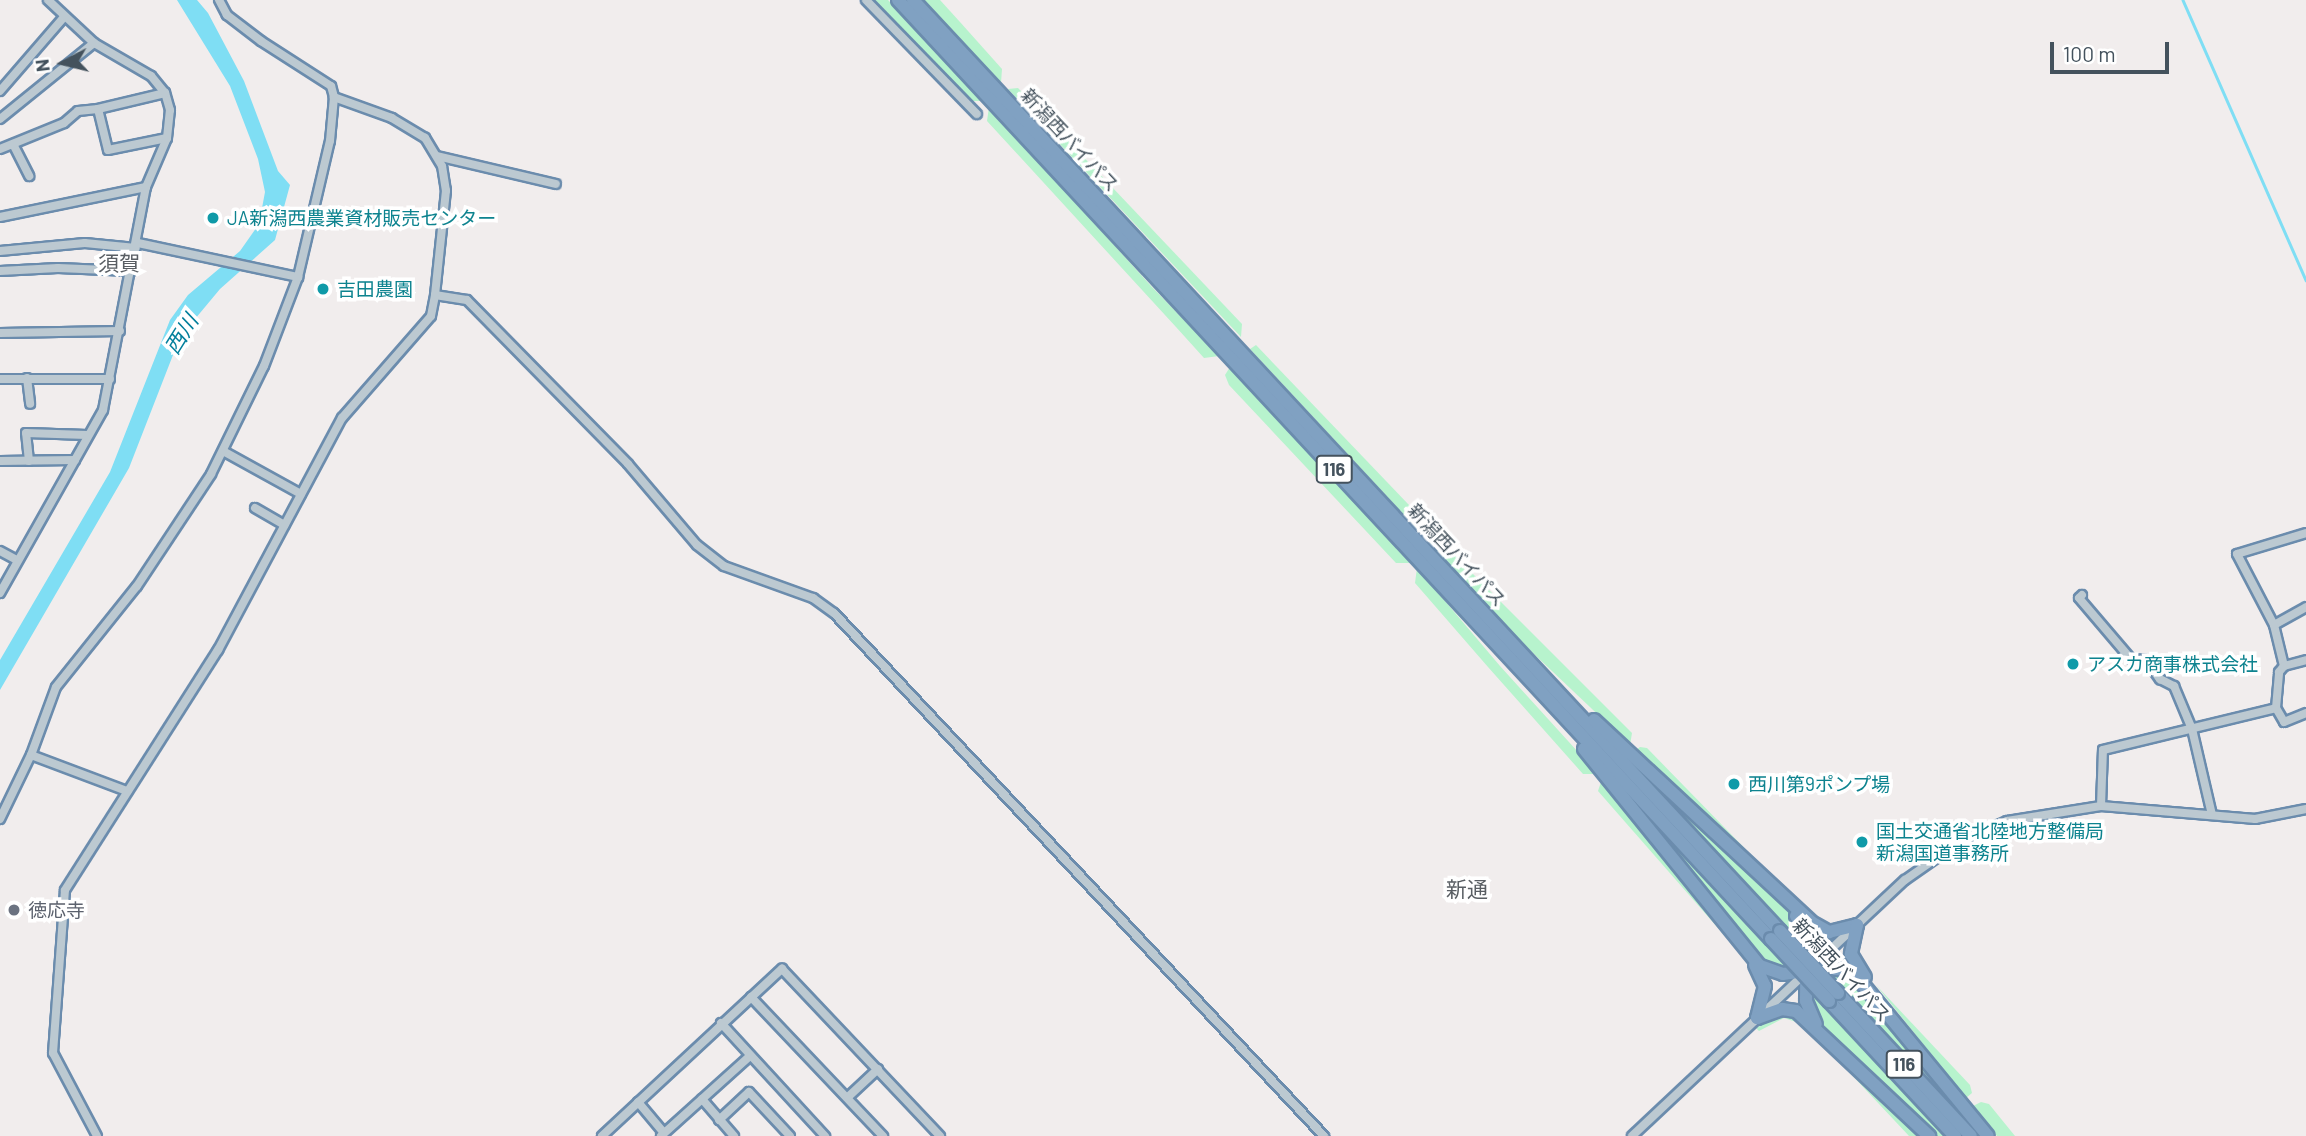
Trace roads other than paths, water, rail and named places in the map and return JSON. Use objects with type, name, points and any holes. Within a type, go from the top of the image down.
[{"type":"highway","name":"新潟西バイパス","points":[[898,0],[1525,665]]},
{"type":"highway","name":"新潟西バイパス","points":[[913,0],[1775,935],[1971,1136]]},
{"type":"highway","points":[[1525,665],[1820,929],[1838,932],[1857,925]]},
{"type":"highway","points":[[1525,665],[1750,956],[1765,986],[1758,1018]]},
{"type":"highway","points":[[1771,884],[1803,924],[1810,971],[1809,1011],[1848,1061]]},
{"type":"highway","points":[[1857,925],[1851,954],[1875,996]]},
{"type":"highway","points":[[1750,956],[1775,973],[1847,970],[1875,996],[1988,1136]]},
{"type":"highway","name":"新潟西バイパス","points":[[1834,997],[1955,1136]]},
{"type":"highway","points":[[1758,1018],[1782,1009],[1796,1011],[1929,1136]]},
{"type":"street","points":[[0,593],[103,410],[137,245],[146,187],[167,138],[170,110],[165,93],[151,76],[94,43],[48,0]]},
{"type":"street","points":[[0,819],[32,755],[56,687],[137,586],[223,451],[284,321],[298,277],[330,141],[334,97],[331,86],[261,41],[228,15],[219,0]]},
{"type":"street","points":[[866,0],[977,114]]},
{"type":"street","points":[[0,91],[64,17]]},
{"type":"street","points":[[0,119],[94,43]]},
{"type":"street","points":[[0,149],[64,123],[78,111],[165,93]]},
{"type":"street","points":[[97,1136],[53,1053],[65,890],[218,650],[342,418],[431,316],[446,191],[436,156],[416,129],[334,97]]},
{"type":"street","points":[[98,109],[108,150],[167,138]]},
{"type":"street","points":[[13,144],[29,176]]},
{"type":"street","points":[[436,156],[556,184]]},
{"type":"street","points":[[0,216],[146,187]]},
{"type":"street","points":[[0,251],[85,243],[137,245],[220,258],[298,277]]},
{"type":"street","points":[[0,271],[131,271]]},
{"type":"street","points":[[435,295],[467,300],[628,464],[696,545],[724,566],[813,598],[834,613],[1324,1136]]},
{"type":"street","points":[[0,333],[13,329],[120,331]]},
{"type":"street","points":[[27,378],[30,404]]},
{"type":"street","points":[[0,379],[110,379]]},
{"type":"street","points":[[29,461],[26,433],[87,435]]},
{"type":"street","points":[[223,451],[301,494]]},
{"type":"street","points":[[0,461],[75,460]]},
{"type":"street","points":[[255,508],[285,525]]},
{"type":"street","points":[[2284,666],[2274,625],[2237,554],[2306,533]]},
{"type":"street","points":[[0,551],[17,560]]},
{"type":"street","points":[[2082,595],[2079,598],[2131,659],[2146,660],[2160,679],[2174,686],[2192,729],[2212,815]]},
{"type":"street","points":[[2274,625],[2306,607]]},
{"type":"street","points":[[2306,660],[2284,666],[2279,672],[2276,708],[2284,722],[2306,713]]},
{"type":"street","points":[[2101,806],[2103,750],[2276,708]]},
{"type":"street","points":[[32,755],[127,790]]},
{"type":"street","points":[[1632,1136],[1905,880],[1958,843],[2007,821],[2101,806],[2255,819],[2306,809]]},
{"type":"street","points":[[602,1136],[782,969],[940,1136]]},
{"type":"street","points":[[751,997],[883,1136]]},
{"type":"street","points":[[721,1023],[825,1136]]},
{"type":"street","points":[[638,1102],[663,1134],[750,1056]]},
{"type":"street","points":[[848,1097],[878,1069]]},
{"type":"street","points":[[719,1119],[749,1092],[790,1136]]},
{"type":"street","points":[[702,1099],[734,1136]]},
{"type":"water","name":"西川","points":[[177,0],[197,0],[208,13],[244,81],[278,171],[290,185],[275,240],[220,289],[180,337],[129,468],[0,690],[0,660],[110,472],[170,320],[188,295],[240,251],[259,224],[265,192],[258,159],[230,86]]},
{"type":"waterway","points":[[2183,0],[2306,280]]},
{"type":"place","name":"JA新潟西農業資材販売センター","points":[[213,218]]},
{"type":"place","name":"吉田農園","points":[[323,289]]},
{"type":"place","name":"アスカ商事株式会社","points":[[2073,664]]},
{"type":"place","name":"西川第9ポンプ場","points":[[1734,784]]},
{"type":"place","name":"国土交通省北陸地方整備局 新潟国道事務所","points":[[1862,842]]},
{"type":"place","name":"徳応寺","points":[[14,910]]},
{"type":"district","name":"須賀","points":[[119,263]]},
{"type":"district","name":"新通","points":[[1467,889]]}]
